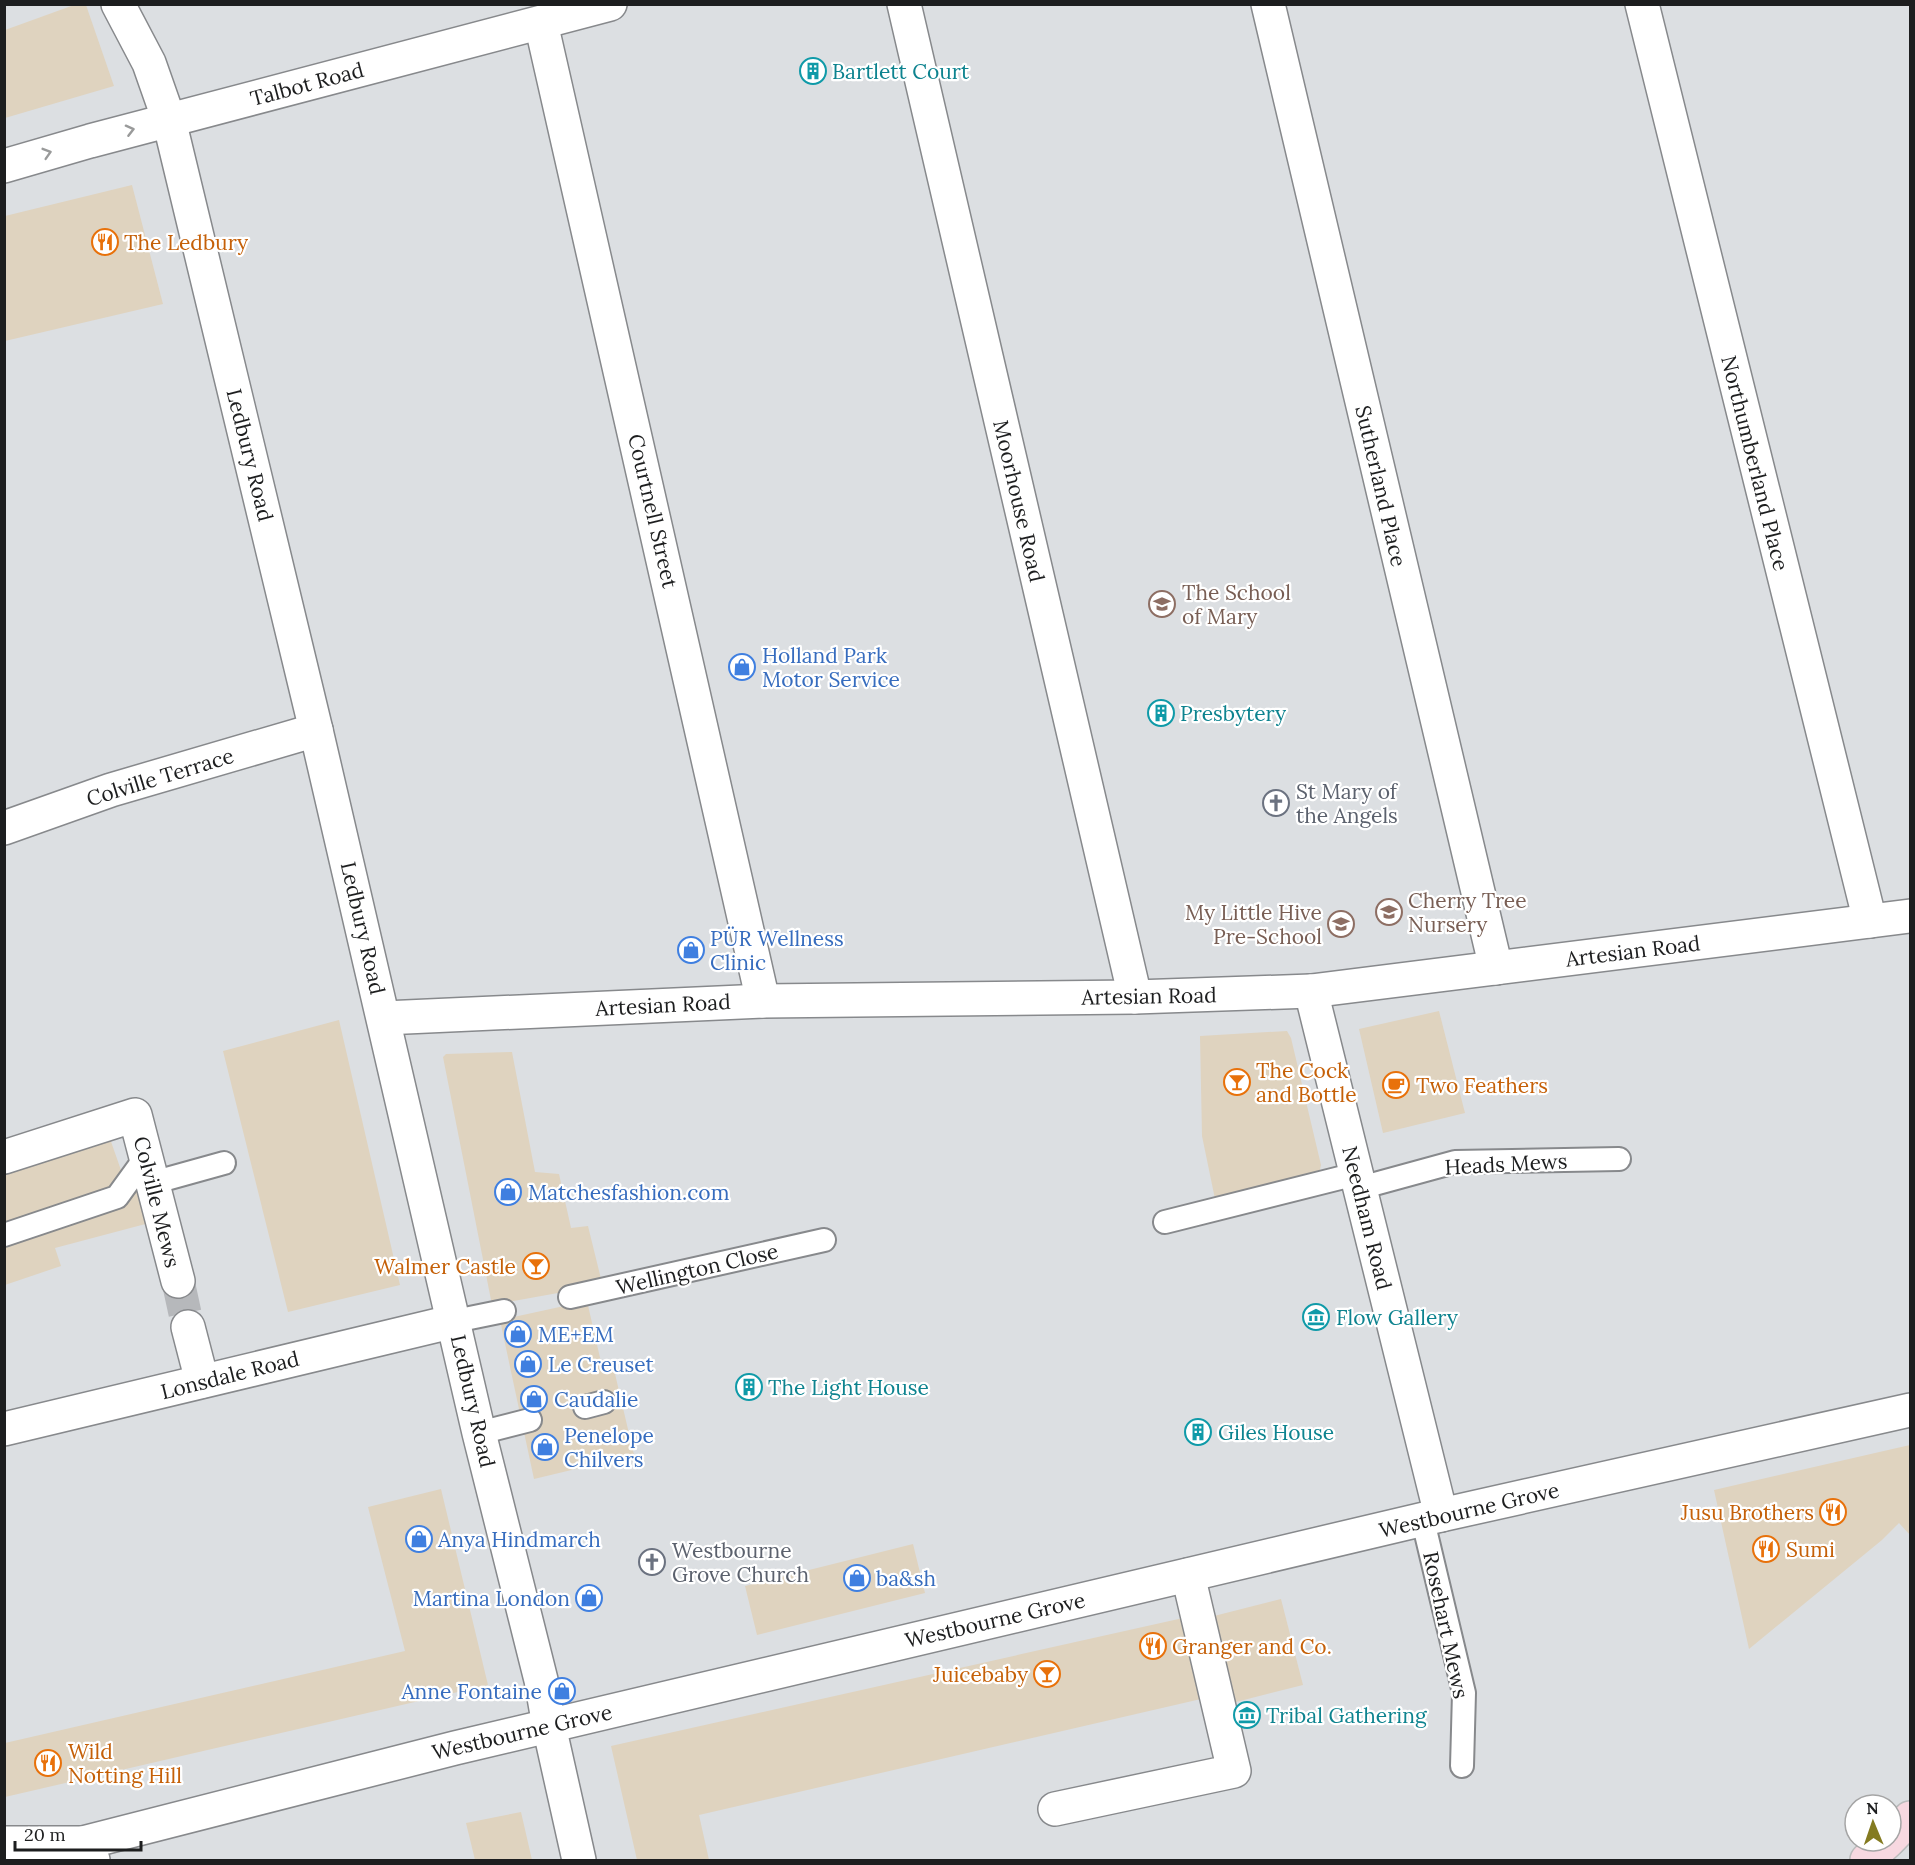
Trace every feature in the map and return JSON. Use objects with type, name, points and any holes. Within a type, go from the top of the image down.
[{"type":"street","name":"Ledbury Road","points":[[118,4],[149,63],[169,120],[384,1018],[479,1433],[541,1680],[579,1860]]},
{"type":"street","name":"Talbot Road","points":[[4,166],[537,14],[610,4]]},
{"type":"street","name":"Moorhouse Road","points":[[904,4],[1135,997]]},
{"type":"street","name":"Sutherland Place","points":[[1268,4],[1496,968]]},
{"type":"street","name":"Northumberland Place","points":[[1642,4],[1870,921]]},
{"type":"street","name":"Courtnell Street","points":[[537,14],[763,1000]]},
{"type":"street","name":"Colville Terrace","points":[[4,828],[111,790],[316,730]]},
{"type":"street","name":"Artesian Road","points":[[384,1018],[763,1000],[1135,997],[1311,991],[1911,916]]},
{"type":"street","name":"Needham Road","points":[[1311,991],[1358,1181],[1432,1518]]},
{"type":"street","name":"Colville Mews","points":[[4,1157],[135,1115],[178,1281]]},
{"type":"street","name":"Lonsdale Road","points":[[4,1429],[454,1321]]},
{"type":"street","points":[[188,1327],[202,1381]]},
{"type":"street","name":"Westbourne Grove","points":[[49,1860],[88,1852],[549,1726],[1432,1518],[1911,1410]]},
{"type":"street","points":[[1055,1809],[1234,1771],[1188,1575]]},
{"type":"street","name":"Westbourne Grove","points":[[4,1843],[88,1852]]},
{"type":"lane","name":"Heads Mews","points":[[1165,1222],[1455,1162],[1619,1159]]},
{"type":"lane","points":[[4,1235],[117,1197],[149,1170],[224,1163]]},
{"type":"lane","name":"Wellington Close","points":[[570,1297],[824,1240]]},
{"type":"lane","points":[[454,1321],[504,1311]]},
{"type":"lane","points":[[479,1433],[530,1420]]},
{"type":"lane","name":"Rosehart Mews","points":[[1432,1518],[1464,1693],[1462,1766]]},
{"type":"shaded area","points":[[74,5],[86,5],[114,86],[5,118],[5,30]]},
{"type":"shaded area","points":[[132,185],[163,304],[5,341],[5,216]]},
{"type":"shaded area","points":[[1439,1011],[1465,1113],[1383,1133],[1359,1029]]},
{"type":"shaded area","points":[[339,1020],[400,1285],[288,1312],[223,1051]]},
{"type":"shaded area","points":[[1287,1031],[1291,1038],[1321,1165],[1319,1174],[1215,1199],[1202,1136],[1200,1036]]},
{"type":"shaded area","points":[[512,1052],[535,1172],[559,1174],[571,1228],[588,1226],[602,1283],[492,1305],[443,1057],[446,1054]]},
{"type":"shaded area","points":[[108,1133],[122,1173],[151,1196],[153,1222],[55,1248],[61,1266],[5,1285],[4,1166]]},
{"type":"shaded area","points":[[587,1301],[601,1362],[612,1361],[634,1455],[534,1479],[500,1320]]},
{"type":"shaded area","points":[[1910,1445],[1910,1535],[1899,1523],[1882,1540],[1749,1649],[1714,1490]]},
{"type":"shaded area","points":[[441,1489],[488,1685],[5,1797],[5,1743],[405,1651],[368,1507]]},
{"type":"shaded area","points":[[913,1544],[925,1593],[757,1635],[745,1586]]},
{"type":"shaded area","points":[[1281,1599],[1303,1685],[1236,1702],[1214,1616]]},
{"type":"shaded area","points":[[1183,1618],[1201,1699],[699,1815],[709,1860],[637,1860],[611,1746]]},
{"type":"shaded area","points":[[521,1812],[532,1860],[475,1860],[466,1823]]},
{"type":"tunnel","points":[[178,1281],[188,1327]]},
{"type":"place","name":"Bartlett Court","points":[[813,71]]},
{"type":"place","name":"The Ledbury","points":[[105,242]]},
{"type":"place","name":"The School of Mary","points":[[1162,604]]},
{"type":"place","name":"Holland Park Motor Service","points":[[742,667]]},
{"type":"place","name":"Presbytery","points":[[1161,713]]},
{"type":"place","name":"St Mary of the Angels","points":[[1276,803]]},
{"type":"place","name":"Cherry Tree Nursery","points":[[1389,912]]},
{"type":"place","name":"My Little Hive Pre-School","points":[[1341,924]]},
{"type":"place","name":"PÜR Wellness Clinic","points":[[691,950]]},
{"type":"place","name":"The Cock and Bottle","points":[[1237,1082]]},
{"type":"place","name":"Two Feathers","points":[[1396,1085]]},
{"type":"place","name":"Matchesfashion.com","points":[[508,1192]]},
{"type":"place","name":"Walmer Castle","points":[[536,1266]]},
{"type":"place","name":"Flow Gallery","points":[[1316,1317]]},
{"type":"place","name":"ME+EM","points":[[518,1334]]},
{"type":"place","name":"Le Creuset","points":[[528,1364]]},
{"type":"place","name":"The Light House","points":[[749,1387]]},
{"type":"place","name":"Caudalie","points":[[534,1399]]},
{"type":"place","name":"Giles House","points":[[1198,1432]]},
{"type":"place","name":"Penelope Chilvers","points":[[545,1447]]},
{"type":"place","name":"Jusu Brothers","points":[[1833,1512]]},
{"type":"place","name":"Anya Hindmarch","points":[[419,1539]]},
{"type":"place","name":"Sumi","points":[[1766,1549]]},
{"type":"place","name":"Westbourne Grove Church","points":[[652,1562]]},
{"type":"place","name":"ba&sh","points":[[857,1578]]},
{"type":"place","name":"Martina London","points":[[589,1598]]},
{"type":"place","name":"Granger and Co.","points":[[1153,1646]]},
{"type":"place","name":"Juicebaby","points":[[1047,1674]]},
{"type":"place","name":"Anne Fontaine","points":[[562,1691]]},
{"type":"place","name":"Tribal Gathering","points":[[1247,1715]]},
{"type":"place","name":"Wild Notting Hill","points":[[48,1763]]}]
